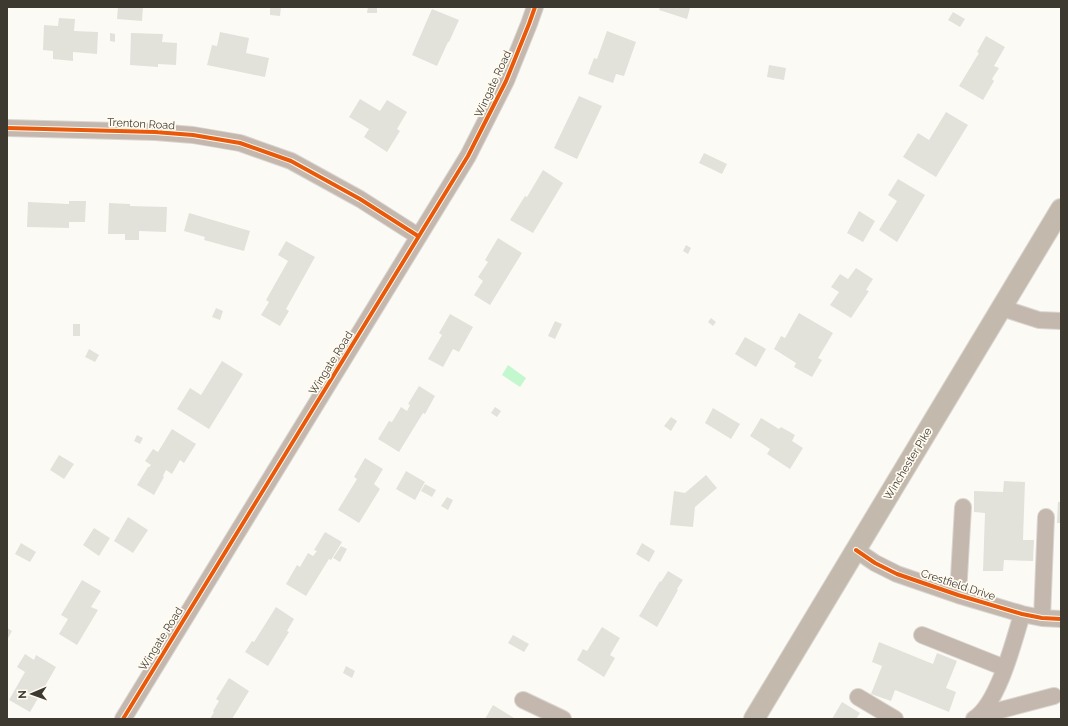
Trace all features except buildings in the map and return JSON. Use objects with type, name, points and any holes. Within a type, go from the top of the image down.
[{"type":"main road","name":"Winchester Pike","points":[[754,719],[1061,209]]},
{"type":"street","name":"Wingate Road","points":[[123,719],[468,156],[506,81],[535,7]]},
{"type":"street","name":"Trenton Road","points":[[7,128],[155,132],[193,135],[240,143],[291,161],[360,199],[418,236]]},
{"type":"street","points":[[1002,308],[1039,320],[1061,321]]},
{"type":"street","points":[[958,595],[963,506]]},
{"type":"street","points":[[1042,618],[1046,517]]},
{"type":"street","name":"Crestfield Drive","points":[[856,550],[875,563],[897,574],[958,595],[1022,614],[1042,618],[1061,619]]},
{"type":"street","points":[[977,718],[984,710],[993,694],[1009,659],[1022,614]]},
{"type":"street","points":[[922,635],[1005,668]]},
{"type":"street","points":[[977,718],[1054,696]]},
{"type":"street","points":[[858,697],[895,719]]},
{"type":"street","points":[[523,700],[563,719]]},
{"type":"shaded area","points":[[508,365],[526,378],[520,387],[502,375]]},
{"type":"cycle path","points":[[123,719],[468,156],[506,81],[535,7]]},
{"type":"cycle path","points":[[7,128],[155,132],[193,135],[240,143],[291,161],[360,199],[418,236]]},
{"type":"cycle path","points":[[856,550],[875,563],[897,574],[958,595],[1022,614],[1042,618],[1061,619]]}]
